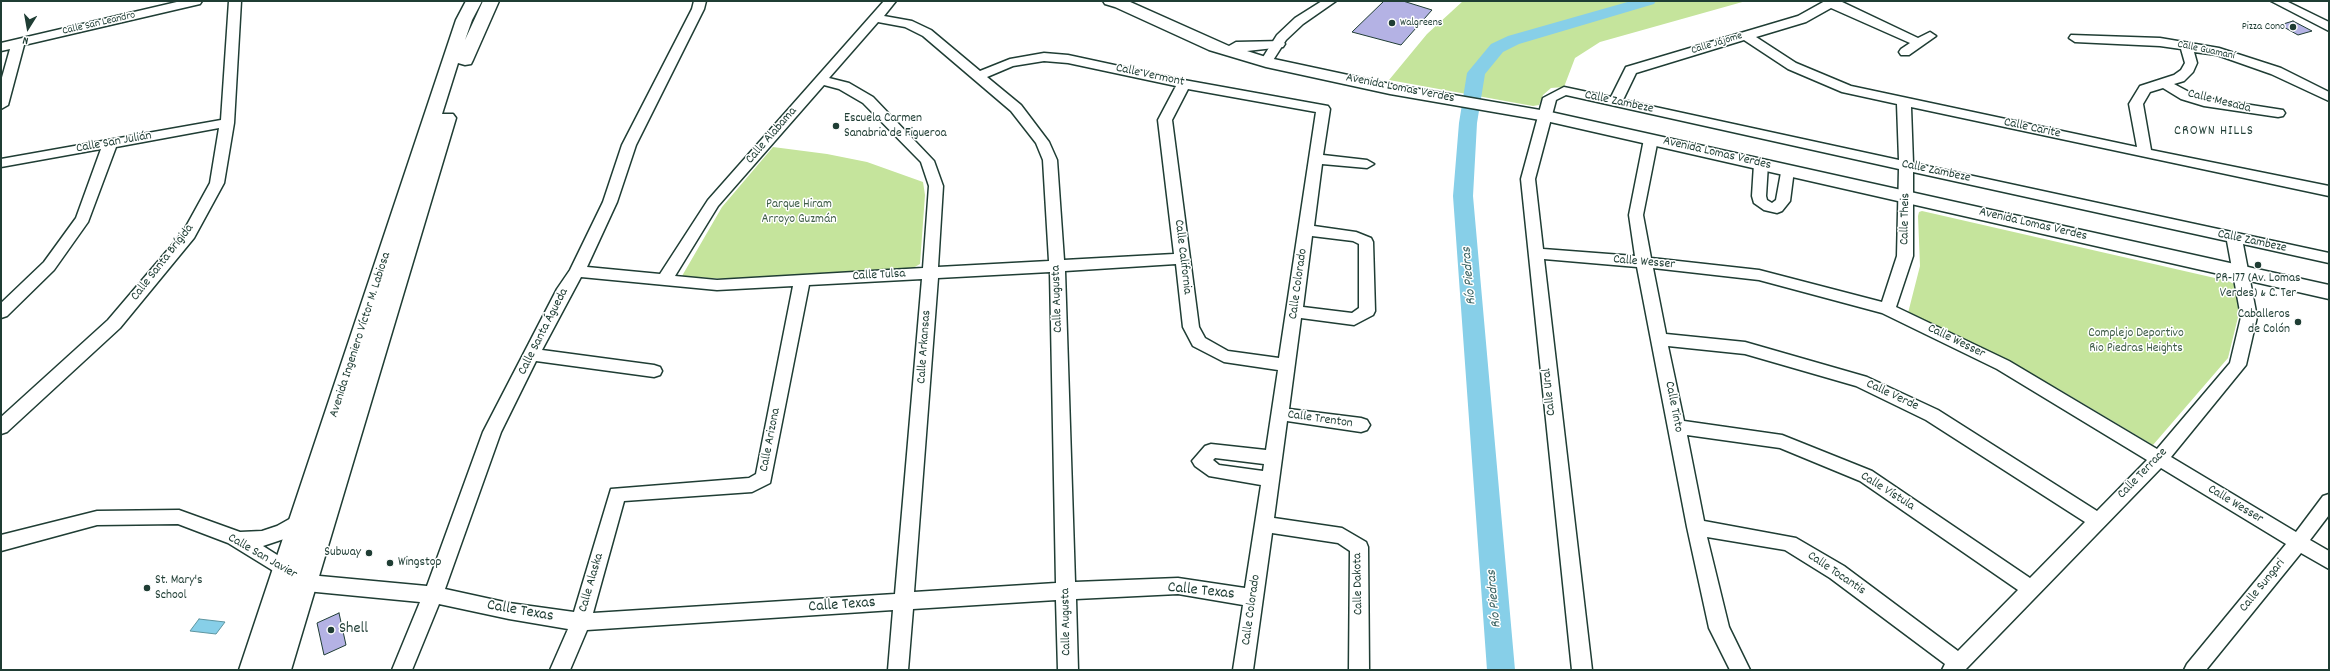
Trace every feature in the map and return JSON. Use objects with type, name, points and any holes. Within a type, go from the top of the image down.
[{"type":"main road","name":"Avenida Ingeniero Víctor M. Labiosa","points":[[278,670],[295,576],[302,519],[464,20],[474,1]]},
{"type":"main road","name":"Avenida Ingeniero Víctor M. Labiosa","points":[[252,670],[295,576],[462,67],[473,37],[491,1]]},
{"type":"main road","name":"Avenida Lomas Verdes","points":[[1111,1],[1120,3],[1209,44],[1266,62],[1424,94],[1516,110],[1547,110],[1651,139],[2329,292]]},
{"type":"main road","points":[[1209,44],[1236,47],[1279,41],[1286,52],[1293,59],[1315,73]]},
{"type":"street","name":"Calle San Leandro","points":[[1,46],[196,1]]},
{"type":"street","name":"Calle Santa Brígida","points":[[1,427],[114,324],[189,235],[217,183],[227,123],[235,1]]},
{"type":"street","name":"Calle Santa Águeda","points":[[402,670],[433,595],[492,432],[565,289],[577,271],[610,202],[630,145],[698,9],[700,1]]},
{"type":"street","name":"Calle Alabama","points":[[666,279],[713,203],[890,1]]},
{"type":"street","points":[[1266,62],[1279,41],[1299,21],[1330,1]]},
{"type":"street","points":[[2277,1],[2329,27]]},
{"type":"street","points":[[1833,2],[1919,43]]},
{"type":"street","name":"Calle Jájome","points":[[1615,102],[1631,70],[1802,19],[1833,2]]},
{"type":"street","name":"Calle Augusta","points":[[876,18],[908,24],[927,33],[1016,108],[1045,148],[1050,160],[1057,266],[1068,670]]},
{"type":"street","name":"Calle Carite","points":[[1746,36],[1792,66],[1847,88],[1904,102],[2329,190]]},
{"type":"street","points":[[1905,52],[1930,36]]},
{"type":"street","name":"Calle Guamaní","points":[[2075,38],[2160,42],[2186,45],[2219,52],[2258,64],[2299,81],[2329,97]]},
{"type":"street","points":[[1,105],[18,43]]},
{"type":"street","points":[[2145,152],[2136,104],[2146,89],[2179,78],[2187,72],[2191,63],[2186,45]]},
{"type":"street","name":"Calle Vermont","points":[[979,76],[1010,63],[1044,57],[1068,59],[1184,84],[1323,109]]},
{"type":"street","name":"Calle Arkansas","points":[[821,80],[844,86],[868,100],[927,161],[936,186],[905,603],[898,670]]},
{"type":"street","name":"Calle Mesada","points":[[2164,83],[2186,96],[2204,102],[2278,113]]},
{"type":"street","name":"Calle California","points":[[1184,84],[1166,120],[1191,327],[1199,342],[1224,356],[1286,365]]},
{"type":"street","name":"Calle Zambeze","points":[[1547,110],[1550,98],[1564,91],[2329,258]]},
{"type":"street","name":"Calle Theis","points":[[1888,309],[1905,256],[1907,197],[1904,102]]},
{"type":"street","name":"Calle Colorado","points":[[1243,670],[1265,524],[1286,365],[1296,312],[1323,109]]},
{"type":"street","name":"Calle Ural","points":[[1547,110],[1528,179],[1582,670]]},
{"type":"street","name":"Calle San Julián","points":[[1,163],[227,123]]},
{"type":"street","name":"Calle Tinto","points":[[1651,139],[1636,215],[1696,527],[1720,628],[1740,670]]},
{"type":"street","points":[[1,312],[49,266],[82,219],[110,144]]},
{"type":"street","points":[[1316,158],[1367,164]]},
{"type":"street","points":[[1761,164],[1759,196],[1761,203],[1769,207],[1777,208],[1783,201],[1787,170]]},
{"type":"street","points":[[1296,312],[1354,318],[1366,311],[1366,242],[1356,237],[1306,230]]},
{"type":"street","name":"Calle Terrace","points":[[1955,667],[2097,520],[2159,459],[2238,365],[2249,317],[2234,238]]},
{"type":"street","name":"Calle Wesser","points":[[1536,253],[1644,262],[1760,275],[1888,309],[2004,366],[2329,562]]},
{"type":"street","name":"Calle Tulsa","points":[[577,271],[717,285],[1182,259]]},
{"type":"street","name":"Calle Arizona","points":[[617,494],[752,485],[764,478],[802,280]]},
{"type":"street","name":"Calle Verde","points":[[1660,339],[1745,348],[1861,382],[1932,415],[2097,520]]},
{"type":"street","points":[[533,354],[654,371]]},
{"type":"street","name":"Calle Trenton","points":[[1280,414],[1361,425]]},
{"type":"street","name":"Calle Vístula","points":[[1677,427],[1782,442],[1866,476],[2031,589]]},
{"type":"street","points":[[1271,479],[1215,471],[1201,461],[1211,451],[1274,458]]},
{"type":"street","name":"Calle Alaska","points":[[560,670],[581,622],[617,494]]},
{"type":"street","name":"Calle Sungari","points":[[2194,670],[2298,543],[2329,501]]},
{"type":"street","name":"Calle San Javier","points":[[1,543],[97,518],[178,517],[237,540],[295,576],[433,595]]},
{"type":"street","points":[[237,540],[262,539],[283,532],[302,519]]},
{"type":"street","name":"Calle Dakota","points":[[1265,524],[1342,536],[1360,548],[1359,670]]},
{"type":"street","name":"Calle Tocantis","points":[[1696,527],[1789,543],[1837,572],[1955,667]]},
{"type":"street","name":"Calle Texas","points":[[433,595],[508,611],[581,622],[905,603],[1066,591],[1178,586],[1253,598]]},
{"type":"green space","points":[[1463,1],[1746,1],[1600,42],[1575,58],[1564,87],[1551,88],[1543,95],[1539,105],[1533,106],[1389,80],[1427,34]]},
{"type":"green space","name":"Parque Hiram Arroyo Guzmán","points":[[773,147],[827,154],[867,162],[923,182],[925,195],[920,264],[913,268],[725,279],[682,276],[722,207]]},
{"type":"green space","name":"Complejo Deportivo Rio Piedras Heights","points":[[1922,211],[2228,281],[2234,284],[2239,313],[2228,358],[2153,445],[2057,388],[1908,313],[1920,266],[1918,216],[1919,212]]},
{"type":"water","points":[[199,619],[225,622],[216,634],[190,631]]},
{"type":"building","name":"Walgreens","points":[[1384,1],[1403,1],[1432,10],[1401,45],[1352,32]]},
{"type":"building","name":"Pizza Cono","points":[[2293,21],[2312,31],[2298,35],[2280,25]]},
{"type":"building","name":"Shell","points":[[339,613],[346,645],[324,655],[317,623]]},
{"type":"waterway","name":"Río Piedras","points":[[1501,670],[1463,196],[1468,123],[1476,73],[1497,48],[1514,40],[1537,35],[1648,1]]},
{"type":"place","name":"Walgreens","points":[[1392,23]]},
{"type":"place","name":"Pizza Cono","points":[[2293,27]]},
{"type":"place","name":"Escuela Carmen Sanabria de Figueroa","points":[[836,126]]},
{"type":"place","name":"PR-177 (Av. Lomas Verdes) & C. Ter","points":[[2258,265]]},
{"type":"place","name":"Caballeros de Colón","points":[[2298,322]]},
{"type":"place","name":"Subway","points":[[369,553]]},
{"type":"place","name":"Wingstop","points":[[390,563]]},
{"type":"place","name":"St. Mary's School","points":[[147,588]]},
{"type":"place","name":"Shell","points":[[331,630]]},
{"type":"district","name":"CROWN HILLS","points":[[2214,132]]}]
